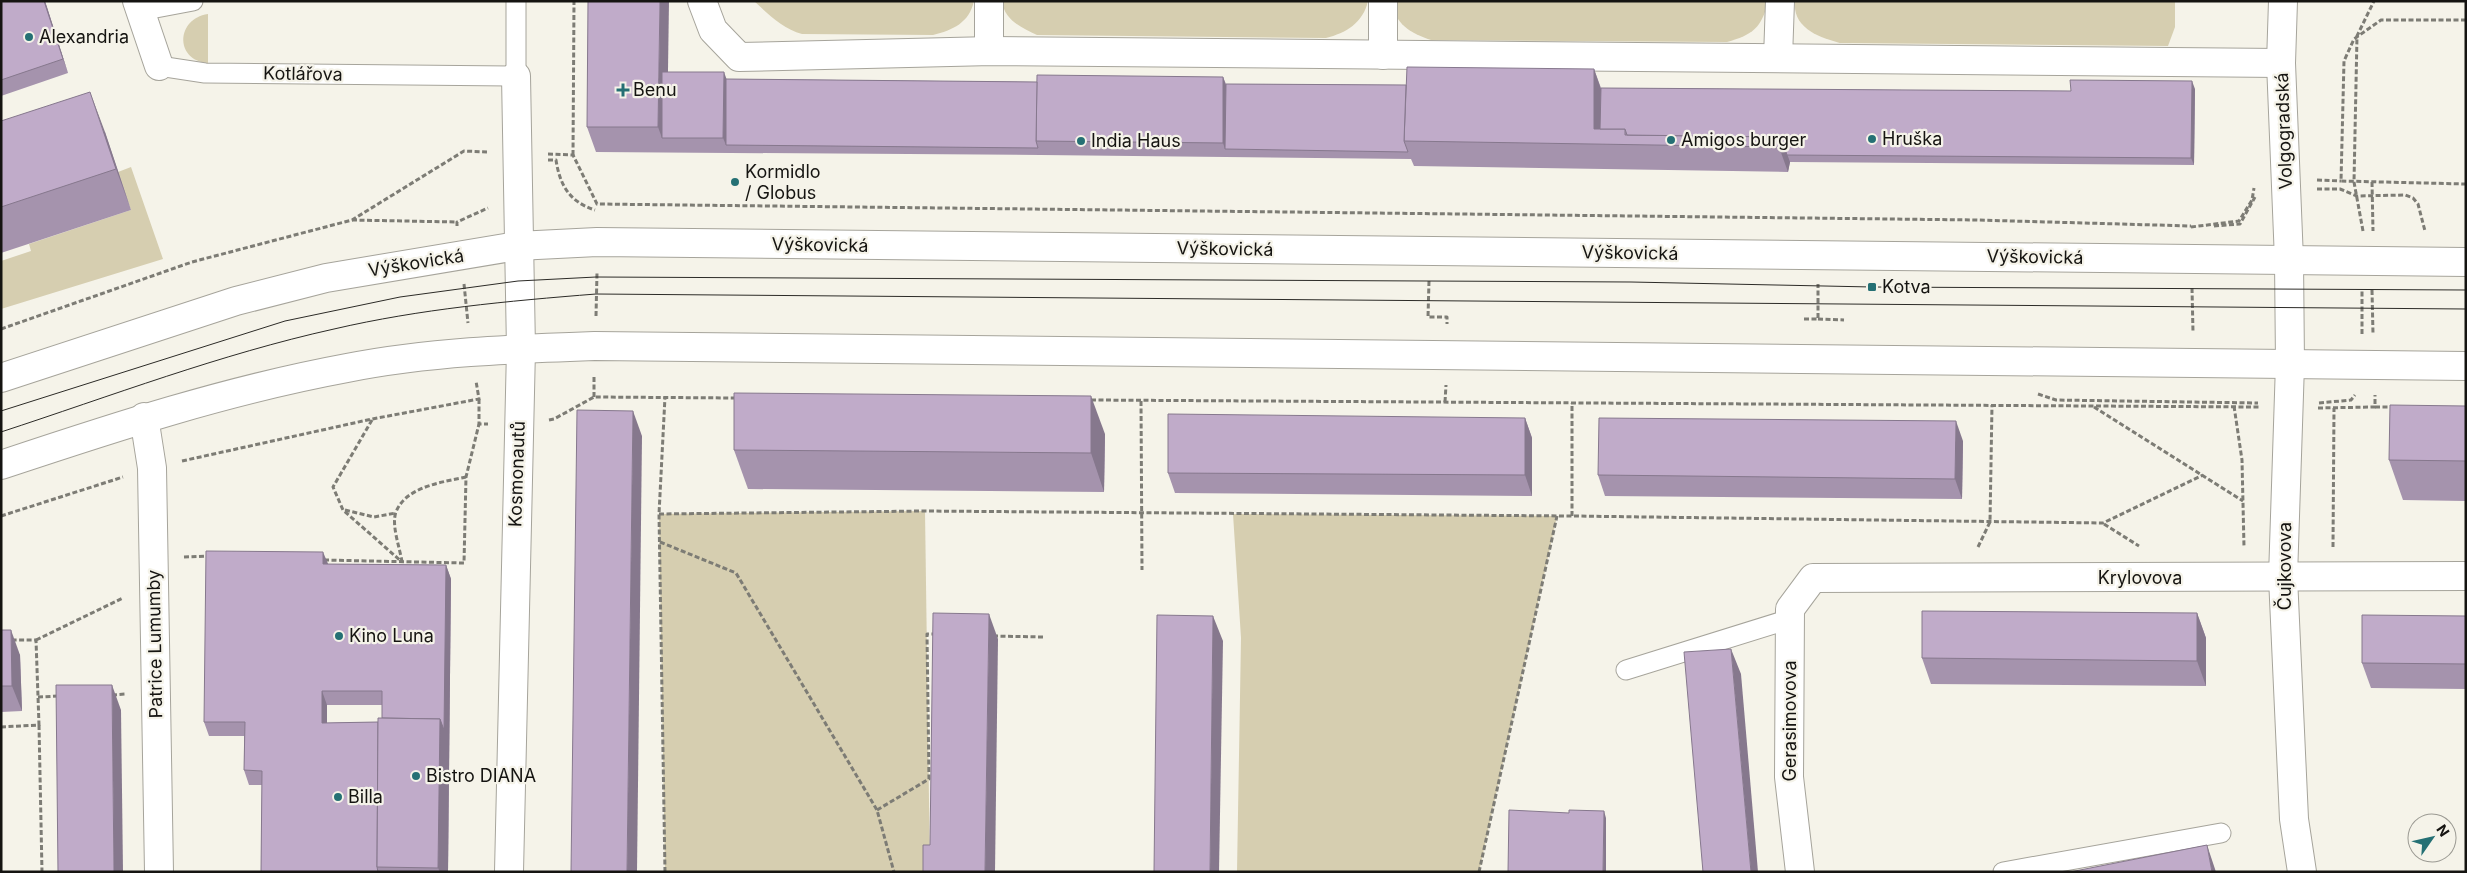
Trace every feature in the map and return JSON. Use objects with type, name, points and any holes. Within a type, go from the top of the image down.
[{"type":"street","points":[[702,1],[713,30],[739,57],[989,51],[2281,63]]},
{"type":"street","points":[[989,1],[989,51]]},
{"type":"street","points":[[1382,55],[1383,1]]},
{"type":"street","points":[[1778,58],[1780,1]]},
{"type":"street","name":"Volgogradská","points":[[2283,1],[2281,63],[2289,260]]},
{"type":"street","name":"Kotlářova","points":[[138,6],[159,66]]},
{"type":"street","name":"Kosmonautů","points":[[509,872],[521,349],[517,246],[516,76]]},
{"type":"street","name":"Výškovická","points":[[1,378],[236,301],[326,278],[517,246],[597,242],[2466,262]]},
{"type":"street","name":"Čujkovova","points":[[2289,260],[2290,364],[2283,577],[2294,819],[2302,872]]},
{"type":"street","points":[[1,465],[144,417],[246,389],[348,368],[432,356],[521,349],[595,346],[2466,366]]},
{"type":"street","name":"Patrice Lumumby","points":[[144,417],[152,468],[159,872]]},
{"type":"street","name":"Krylovova","points":[[1813,578],[2466,576]]},
{"type":"street","name":"Gerasimovova","points":[[1800,872],[1789,777],[1790,609],[1813,578]]},
{"type":"lane","points":[[138,6],[193,1]]},
{"type":"lane","points":[[516,1],[516,76]]},
{"type":"lane","name":"Kotlářova","points":[[159,66],[204,74],[516,76]]},
{"type":"lane","points":[[1626,670],[1790,619]]},
{"type":"lane","points":[[2003,872],[2221,833]]},
{"type":"path","points":[[573,155],[574,1]]},
{"type":"path","points":[[2374,1],[2344,61],[2341,181],[2466,184]]},
{"type":"path","points":[[2357,36],[2382,20],[2466,20]]},
{"type":"path","points":[[2354,182],[2357,36]]},
{"type":"path","points":[[516,159],[556,160],[558,172],[568,194],[581,206],[597,210]]},
{"type":"path","points":[[2372,182],[2375,407]]},
{"type":"path","points":[[1821,224],[2192,229],[2240,224],[2255,196],[2264,188],[2340,189],[2357,196],[2405,195],[2413,198],[2418,204],[2425,229],[2424,261]]},
{"type":"path","points":[[597,204],[594,397],[745,398]]},
{"type":"path","points":[[352,220],[457,222]]},
{"type":"path","points":[[1817,278],[1818,319]]},
{"type":"path","points":[[1804,319],[1844,320]]},
{"type":"path","points":[[665,398],[660,514],[665,872]]},
{"type":"path","points":[[1082,400],[1992,406],[2234,405],[2288,408],[2393,407]]},
{"type":"path","points":[[1141,401],[1142,570]]},
{"type":"path","points":[[1572,403],[1572,516]]},
{"type":"path","points":[[2234,405],[2242,460],[2244,578]]},
{"type":"path","points":[[1963,579],[1990,522],[1992,406]]},
{"type":"path","points":[[2094,406],[2243,501]]},
{"type":"path","points":[[2333,577],[2334,408]]},
{"type":"path","points":[[372,419],[333,487],[343,510],[402,562]]},
{"type":"path","points":[[317,560],[464,564],[466,477],[479,424]]},
{"type":"path","points":[[183,461],[183,470]]},
{"type":"path","points":[[1,516],[128,475]]},
{"type":"path","points":[[660,514],[925,511],[1572,516],[2103,523],[2204,475]]},
{"type":"path","points":[[402,562],[396,527],[396,512],[406,499],[422,488],[466,477]]},
{"type":"path","points":[[343,510],[374,517],[396,512]]},
{"type":"path","points":[[1479,872],[1557,516]]},
{"type":"path","points":[[660,542],[736,573],[877,810],[894,872]]},
{"type":"path","points":[[182,547],[182,557],[212,556]]},
{"type":"path","points":[[10,640],[36,640],[124,597]]},
{"type":"path","points":[[877,810],[929,779],[927,634],[946,634]]},
{"type":"path","points":[[985,636],[1043,637]]},
{"type":"path","points":[[36,640],[42,872]]},
{"type":"path","points":[[107,695],[127,694]]},
{"type":"path","points":[[38,697],[68,696]]},
{"type":"path","points":[[1,726],[39,725]]},
{"type":"shaded area","points":[[754,1],[974,1],[972,9],[964,20],[947,31],[933,35],[802,34],[782,25]]},
{"type":"shaded area","points":[[1002,1],[1368,1],[1366,9],[1353,26],[1326,38],[1037,35],[1010,18],[1003,8]]},
{"type":"shaded area","points":[[1391,1],[1768,1],[1763,18],[1755,29],[1727,42],[1431,40],[1410,31],[1400,22]]},
{"type":"shaded area","points":[[1795,1],[2175,1],[2175,27],[2168,46],[1841,43],[1816,35],[1803,25],[1795,10]]},
{"type":"shaded area","points":[[208,14],[208,63],[197,61],[189,55],[183,40],[189,23],[197,17]]},
{"type":"shaded area","points":[[131,167],[163,259],[1,309],[1,261],[31,251],[29,244],[131,210],[118,172]]},
{"type":"shaded area","points":[[925,511],[930,872],[665,872],[659,514]]},
{"type":"shaded area","points":[[1233,514],[1557,516],[1479,872],[1237,872],[1241,638]]},
{"type":"building","name":"Alexandria","points":[[1,1],[44,1],[63,59],[1,80]]},
{"type":"building","points":[[588,1],[660,1],[658,127],[587,127]]},
{"type":"building","points":[[1407,67],[1594,69],[1594,129],[1625,129],[1625,135],[1781,137],[1779,147],[1404,141]]},
{"type":"building","points":[[662,72],[724,72],[723,138],[662,138]]},
{"type":"building","points":[[1037,75],[1223,77],[1223,143],[1036,141]]},
{"type":"building","points":[[726,79],[1037,82],[1036,141],[1038,148],[726,145]]},
{"type":"building","points":[[2070,80],[2192,81],[2191,158],[1787,155],[1781,137],[1627,135],[1625,129],[1600,129],[1601,88],[2071,91]]},
{"type":"building","points":[[1226,84],[1406,85],[1404,141],[1408,152],[1225,149]]},
{"type":"building","points":[[90,92],[116,169],[1,207],[1,121]]},
{"type":"building","points":[[734,393],[1091,396],[1091,453],[734,450]]},
{"type":"building","points":[[2390,405],[2466,406],[2466,461],[2389,460]]},
{"type":"building","points":[[577,410],[633,411],[627,872],[571,872]]},
{"type":"building","points":[[1168,414],[1525,418],[1525,475],[1168,473]]},
{"type":"building","points":[[1599,418],[1956,421],[1955,479],[1598,475]]},
{"type":"building","points":[[206,551],[323,552],[323,564],[446,565],[444,730],[440,719],[382,718],[382,691],[322,691],[322,723],[378,722],[378,872],[261,872],[262,771],[244,770],[245,722],[204,722]]},
{"type":"building","points":[[1922,611],[2197,613],[2197,661],[1922,658]]},
{"type":"building","points":[[933,613],[989,614],[985,872],[923,872],[923,845],[930,845]]},
{"type":"building","points":[[1157,615],[1213,616],[1210,872],[1154,872]]},
{"type":"building","points":[[2362,615],[2466,616],[2466,664],[2362,663]]},
{"type":"building","points":[[1,630],[11,630],[12,686],[1,686]]},
{"type":"building","points":[[1731,649],[1751,872],[1703,872],[1684,652]]},
{"type":"building","points":[[56,685],[112,685],[114,872],[58,872]]},
{"type":"building","points":[[378,718],[440,719],[438,868],[377,867]]},
{"type":"building","points":[[1509,810],[1569,813],[1569,810],[1604,811],[1603,872],[1508,872]]},
{"type":"building","points":[[2207,845],[2212,872],[2070,872]]},
{"type":"tram line","points":[[1,411],[285,321],[400,297],[518,281],[596,277],[1631,282],[1872,287],[2466,290]]},
{"type":"tram line","points":[[1,432],[208,363],[334,329],[431,311],[596,294],[2466,309]]},
{"type":"place","name":"Alexandria","points":[[29,37]]},
{"type":"place","name":"Benu","points":[[623,90]]},
{"type":"place","name":"Hruška","points":[[1872,139]]},
{"type":"place","name":"Amigos burger","points":[[1671,140]]},
{"type":"place","name":"India Haus","points":[[1081,141]]},
{"type":"place","name":"Kormidlo / Globus","points":[[735,182]]},
{"type":"place","name":"Kotva","points":[[1872,287]]},
{"type":"place","name":"Kino Luna","points":[[339,636]]},
{"type":"place","name":"Bistro DIANA","points":[[416,776]]},
{"type":"place","name":"Billa","points":[[338,797]]}]
